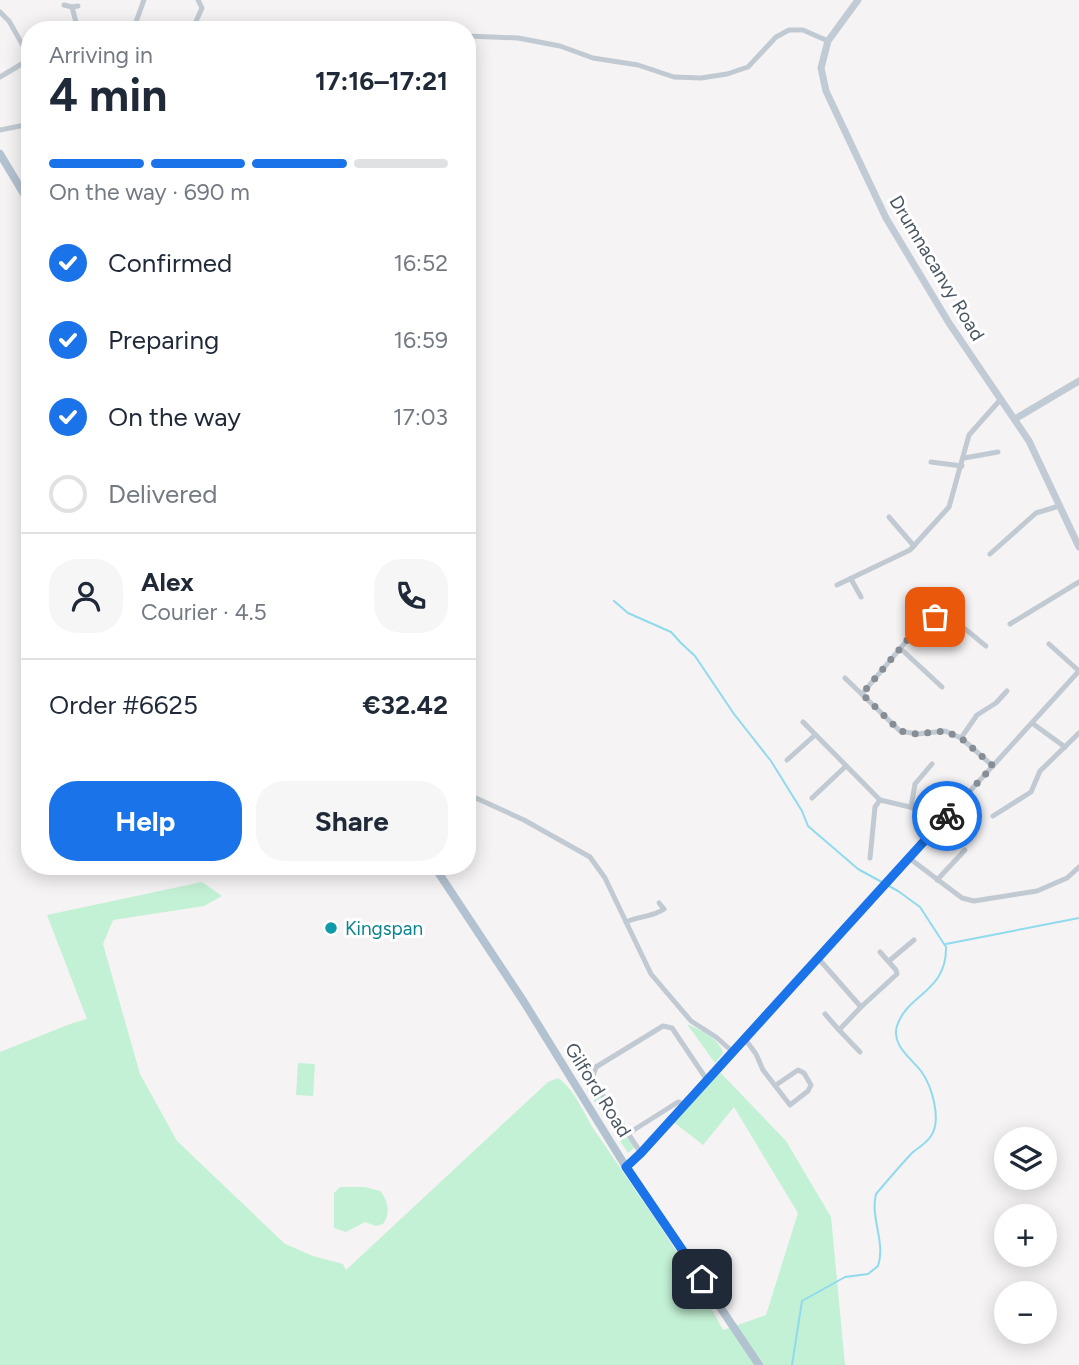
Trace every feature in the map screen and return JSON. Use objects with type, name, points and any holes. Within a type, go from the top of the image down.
[{"type":"main road","name":"Drumnacanvy Road","points":[[858,0],[828,41],[821,68],[826,92],[886,218],[949,323],[1041,462],[1079,547]]},
{"type":"main road","points":[[0,153],[21,189]]},
{"type":"main road","points":[[1015,419],[1079,381]]},
{"type":"main road","name":"Gilford Road","points":[[440,875],[524,1002],[626,1167],[760,1365]]},
{"type":"street","points":[[136,21],[144,0]]},
{"type":"street","points":[[196,21],[202,8],[198,0]]},
{"type":"street","points":[[64,5],[75,6],[77,21]]},
{"type":"street","points":[[0,12],[9,21],[21,43]]},
{"type":"street","points":[[476,37],[528,40],[560,46],[593,58],[638,65],[674,77],[701,78],[748,67],[776,37],[789,30],[803,30],[828,41]]},
{"type":"street","points":[[0,77],[21,64]]},
{"type":"street","points":[[0,130],[21,126]]},
{"type":"street","points":[[837,585],[910,550],[949,507],[970,435],[1001,398]]},
{"type":"street","points":[[964,458],[998,452]]},
{"type":"street","points":[[932,462],[962,467]]},
{"type":"street","points":[[990,554],[1036,513],[1059,506]]},
{"type":"street","points":[[889,517],[914,546]]},
{"type":"street","points":[[851,579],[861,597]]},
{"type":"street","points":[[1010,624],[1079,582]]},
{"type":"street","points":[[862,694],[924,620],[948,617],[986,646]]},
{"type":"street","points":[[626,1167],[1079,671],[1049,644]]},
{"type":"street","points":[[901,649],[942,687]]},
{"type":"street","points":[[845,678],[900,731],[917,734],[945,731],[961,738],[993,766]]},
{"type":"street","points":[[961,738],[977,715],[996,703],[1007,691]]},
{"type":"street","points":[[803,722],[880,800],[923,810],[940,824]]},
{"type":"street","points":[[1032,723],[1065,747]]},
{"type":"street","points":[[993,816],[1031,792],[1040,771],[1079,733]]},
{"type":"street","points":[[787,760],[815,735]]},
{"type":"street","points":[[911,807],[915,784],[932,764]]},
{"type":"street","points":[[812,798],[846,766]]},
{"type":"street","points":[[476,798],[585,852],[600,870],[659,985],[691,1021],[733,1052]]},
{"type":"street","points":[[870,858],[875,807],[880,800]]},
{"type":"street","points":[[937,880],[965,850]]},
{"type":"street","points":[[909,858],[962,898],[982,901],[1037,891],[1067,878],[1079,867]]},
{"type":"street","points":[[626,922],[643,915],[666,912],[659,903]]},
{"type":"street","points":[[889,961],[914,940]]},
{"type":"street","points":[[839,1030],[861,1006],[897,976],[896,970],[880,952]]},
{"type":"street","points":[[818,958],[861,1006]]},
{"type":"street","points":[[825,1014],[860,1052]]},
{"type":"street","points":[[641,1153],[592,1079],[596,1067],[663,1026],[668,1026],[708,1080]]},
{"type":"street","points":[[745,1039],[763,1070],[790,1105],[811,1089],[810,1082],[801,1070],[794,1071],[776,1085]]},
{"type":"street","points":[[629,1133],[678,1102],[685,1104]]},
{"type":"green space","points":[[202,882],[222,896],[204,906],[113,920],[103,944],[140,1074],[177,1141],[285,1244],[313,1256],[343,1264],[346,1270],[548,1082],[558,1078],[574,1096],[662,1229],[723,1330],[766,1315],[798,1213],[734,1107],[703,1145],[671,1120],[717,1069],[786,1141],[831,1217],[845,1365],[0,1365],[0,1052],[87,1019],[47,915]]},
{"type":"green space","points":[[687,1024],[718,1043],[723,1053],[715,1063]]},
{"type":"green space","points":[[298,1063],[315,1064],[313,1096],[296,1095]]},
{"type":"green space","points":[[594,1085],[635,1147],[628,1153],[587,1090]]},
{"type":"green space","points":[[340,1187],[365,1187],[380,1191],[388,1207],[383,1224],[376,1226],[365,1222],[346,1232],[334,1228],[334,1193]]},
{"type":"waterway","points":[[614,601],[628,613],[671,632],[695,656],[734,714],[771,761],[802,811],[808,826],[858,869],[898,891],[920,907],[946,947],[945,962],[940,974],[902,1015],[896,1033],[899,1045],[929,1085],[936,1112],[934,1129],[929,1139],[911,1154],[876,1194],[875,1212],[880,1248],[878,1266],[868,1274],[845,1277],[802,1301],[792,1365]]},
{"type":"waterway","points":[[946,944],[1079,918]]},
{"type":"way so far","points":[[935,617],[924,620],[862,694],[900,731],[917,734],[945,731],[961,738],[993,766],[947,816]]},
{"type":"place","name":"Kingspan","points":[[331,928]]},
{"type":"route","points":[[702,1279],[626,1167],[947,816]]}]
